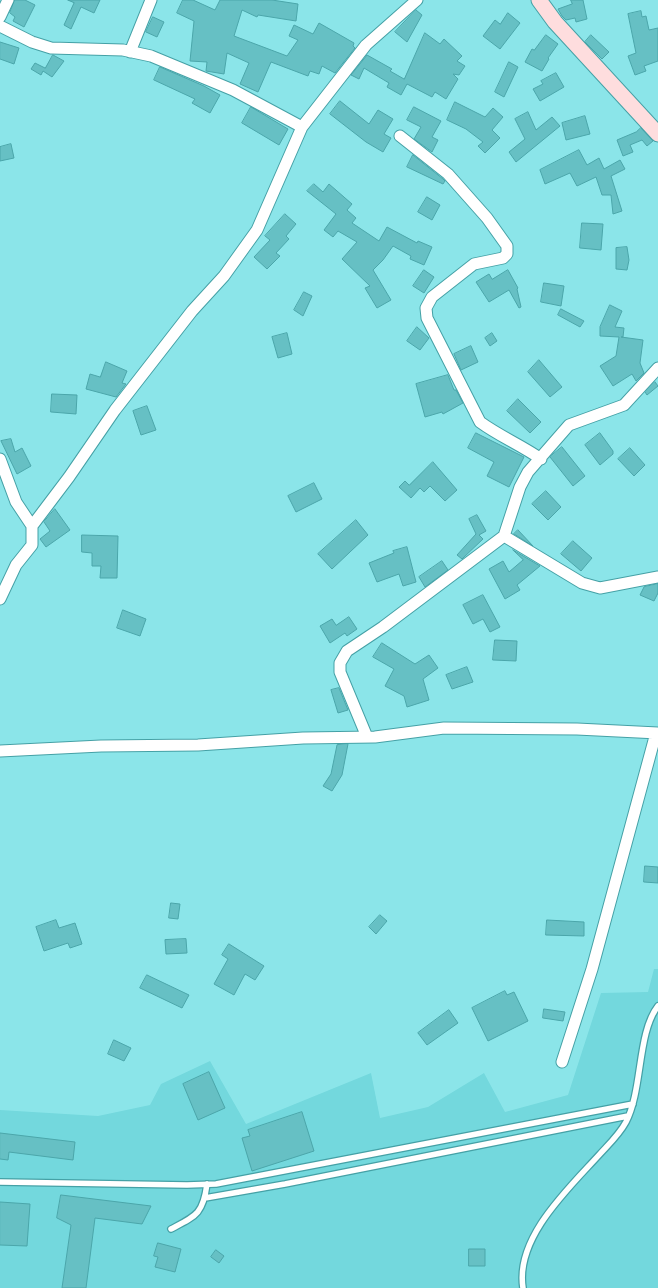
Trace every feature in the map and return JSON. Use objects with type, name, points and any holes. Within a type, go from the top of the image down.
[{"type":"street","points":[[0,17],[8,0]]},
{"type":"street","points":[[130,52],[151,0]]},
{"type":"street","points":[[32,526],[69,477],[115,410],[192,311],[224,276],[256,230],[302,127],[366,45],[417,0]]},
{"type":"street","points":[[538,0],[555,22],[658,134]]},
{"type":"street","points":[[0,26],[32,42],[51,48],[130,52],[150,56],[233,90],[302,127]]},
{"type":"street","points":[[400,136],[448,174],[487,218],[507,246],[507,254],[503,258],[474,264],[432,297],[426,308],[427,318],[480,422],[495,433],[518,444],[541,458]]},
{"type":"street","points":[[367,737],[340,672],[340,663],[348,651],[383,627],[504,536],[520,486],[528,472],[569,425],[614,410],[624,405],[658,368]]},
{"type":"street","points":[[0,459],[16,502],[32,526],[32,545],[16,565],[0,599]]},
{"type":"street","points":[[504,536],[592,588],[600,588],[658,577]]},
{"type":"street","points":[[0,751],[100,746],[198,745],[303,738],[367,737],[444,728],[577,729],[657,733],[592,969],[562,1062]]},
{"type":"lane","points":[[523,1288],[521,1274],[528,1249],[545,1218],[557,1200],[616,1136],[628,1116],[633,1104],[648,1030],[658,1006]]},
{"type":"lane","points":[[0,1182],[207,1184],[238,1180],[633,1104]]},
{"type":"lane","points":[[205,1198],[286,1184],[628,1116]]},
{"type":"lane","points":[[171,1229],[189,1220],[199,1211],[205,1203],[207,1184]]},
{"type":"shaded area","points":[[654,969],[658,969],[658,1288],[0,1288],[0,1110],[98,1116],[150,1105],[161,1084],[210,1061],[246,1124],[371,1073],[380,1118],[428,1107],[484,1073],[505,1112],[568,1095],[601,993],[648,992]]},
{"type":"building","points":[[15,0],[25,0],[35,5],[24,27],[13,21],[15,17],[10,13]]},
{"type":"building","points":[[68,0],[100,0],[94,13],[81,7],[71,29],[64,25],[74,3]]},
{"type":"building","points":[[183,0],[193,0],[215,10],[220,0],[272,0],[298,4],[296,21],[258,15],[257,17],[242,10],[234,36],[287,56],[298,40],[289,36],[294,25],[313,34],[319,23],[354,43],[353,46],[355,48],[335,73],[322,66],[319,74],[310,71],[308,76],[271,62],[258,92],[240,84],[249,63],[227,53],[224,74],[206,71],[207,62],[190,61],[194,21],[177,13]]},
{"type":"building","points":[[571,0],[583,0],[587,19],[576,22],[575,18],[566,20],[562,16],[558,9],[572,4]]},
{"type":"building","points":[[416,10],[422,15],[407,42],[395,32]]},
{"type":"building","points":[[641,11],[642,17],[646,16],[649,30],[658,28],[658,61],[644,66],[646,71],[635,75],[628,56],[636,53],[628,14]]},
{"type":"building","points":[[508,13],[520,23],[500,49],[483,36],[495,20],[500,24]]},
{"type":"building","points":[[153,17],[164,22],[157,37],[146,32]]},
{"type":"building","points":[[425,33],[440,44],[444,39],[462,56],[457,61],[465,66],[459,75],[453,74],[458,79],[446,99],[435,92],[432,97],[407,84],[401,95],[387,87],[389,83],[364,68],[359,79],[351,75],[367,55],[392,69],[390,71],[404,79]]},
{"type":"building","points":[[546,35],[558,44],[548,58],[549,59],[542,71],[525,62],[532,49],[534,50]]},
{"type":"building","points":[[591,35],[609,52],[602,59],[585,42]]},
{"type":"building","points":[[0,42],[19,48],[14,64],[0,59]]},
{"type":"building","points":[[53,55],[64,61],[52,77],[43,71],[41,75],[31,69],[35,63],[45,68]]},
{"type":"building","points":[[509,62],[518,67],[504,97],[495,92]]},
{"type":"building","points":[[160,67],[204,86],[220,95],[210,113],[192,103],[195,99],[154,80]]},
{"type":"building","points":[[556,73],[564,87],[540,101],[533,89],[543,84],[541,81]]},
{"type":"building","points":[[340,101],[369,124],[378,110],[393,119],[384,134],[391,138],[383,152],[366,142],[330,114]]},
{"type":"building","points":[[455,102],[485,117],[493,108],[503,117],[492,130],[500,138],[485,153],[478,146],[483,142],[466,129],[447,120]]},
{"type":"building","points":[[251,107],[288,129],[279,145],[242,123]]},
{"type":"building","points":[[414,107],[441,121],[432,137],[438,140],[432,152],[414,139],[421,127],[407,120]]},
{"type":"building","points":[[528,112],[536,130],[552,117],[560,126],[516,162],[509,152],[525,139],[515,119]]},
{"type":"building","points":[[585,116],[590,134],[566,140],[562,123]]},
{"type":"building","points":[[641,128],[653,141],[647,146],[642,140],[630,145],[633,152],[623,156],[617,140],[636,132]]},
{"type":"building","points":[[11,144],[14,158],[0,161],[0,147]]},
{"type":"building","points":[[579,150],[587,165],[599,158],[604,169],[620,160],[625,169],[611,176],[622,211],[613,214],[611,195],[602,195],[596,177],[577,186],[570,173],[545,184],[540,170]]},
{"type":"building","points":[[413,155],[443,179],[445,181],[443,184],[407,167]]},
{"type":"building","points":[[314,184],[323,192],[329,184],[352,204],[347,210],[356,218],[352,223],[379,241],[387,227],[417,243],[418,241],[432,247],[424,265],[410,259],[411,256],[393,246],[383,260],[373,270],[391,300],[377,308],[365,288],[370,286],[342,259],[357,242],[338,231],[333,237],[324,230],[336,214],[307,191]]},
{"type":"building","points":[[427,197],[440,205],[432,220],[418,212]]},
{"type":"building","points":[[285,214],[296,224],[286,236],[289,239],[276,253],[280,256],[267,269],[254,257],[270,240],[265,236]]},
{"type":"building","points":[[582,223],[603,224],[601,250],[580,248]]},
{"type":"building","points":[[627,247],[629,260],[627,270],[616,269],[616,248]]},
{"type":"building","points":[[424,270],[434,277],[424,293],[413,286]]},
{"type":"building","points":[[508,270],[518,288],[521,307],[519,308],[509,290],[489,302],[476,282],[489,274],[492,279]]},
{"type":"building","points":[[544,283],[564,286],[561,306],[541,302]]},
{"type":"building","points":[[304,292],[312,296],[303,316],[294,310]]},
{"type":"building","points":[[610,305],[622,311],[615,327],[624,328],[623,337],[621,337],[643,340],[640,363],[644,373],[636,381],[632,374],[613,386],[600,366],[616,356],[619,337],[600,336],[600,327]]},
{"type":"building","points":[[561,309],[584,321],[580,327],[558,315]]},
{"type":"building","points":[[417,327],[429,338],[420,350],[407,341]]},
{"type":"building","points":[[287,333],[292,354],[278,358],[272,337]]},
{"type":"building","points":[[492,333],[497,341],[490,346],[485,338]]},
{"type":"building","points":[[471,346],[478,362],[461,370],[454,354]]},
{"type":"building","points":[[539,360],[562,387],[550,397],[528,372]]},
{"type":"building","points":[[106,362],[127,371],[122,383],[126,384],[116,397],[86,389],[90,374],[100,377]]},
{"type":"building","points":[[448,375],[454,390],[456,390],[463,403],[443,414],[442,412],[425,417],[416,384]]},
{"type":"building","points":[[655,382],[658,386],[647,395],[645,392]]},
{"type":"building","points":[[52,394],[77,395],[76,414],[51,412]]},
{"type":"building","points":[[518,399],[541,422],[530,433],[507,411]]},
{"type":"building","points":[[147,406],[156,430],[141,435],[133,411]]},
{"type":"building","points":[[476,433],[524,457],[509,487],[487,476],[494,462],[468,448]]},
{"type":"building","points":[[600,433],[613,451],[613,454],[600,465],[585,445]]},
{"type":"building","points":[[11,439],[15,452],[22,448],[31,466],[17,474],[1,441]]},
{"type":"building","points":[[562,447],[585,476],[573,486],[550,457]]},
{"type":"building","points":[[630,448],[645,465],[634,476],[618,459]]},
{"type":"building","points":[[433,462],[457,490],[445,501],[430,486],[424,492],[420,488],[411,498],[399,487],[405,481],[409,485]]},
{"type":"building","points":[[314,483],[322,499],[296,512],[288,496]]},
{"type":"building","points":[[546,491],[561,507],[548,520],[532,504]]},
{"type":"building","points":[[55,509],[70,530],[46,547],[40,539],[50,531],[44,522]]},
{"type":"building","points":[[477,515],[486,531],[479,535],[483,539],[462,559],[457,555],[476,534],[469,519]]},
{"type":"building","points":[[356,520],[368,535],[332,569],[318,554]]},
{"type":"building","points":[[518,530],[533,546],[514,534]]},
{"type":"building","points":[[82,535],[118,536],[117,578],[100,578],[101,566],[92,566],[92,553],[82,552]]},
{"type":"building","points":[[573,541],[592,558],[581,571],[561,554]]},
{"type":"building","points":[[407,547],[416,582],[403,586],[399,574],[377,582],[369,563],[394,553],[393,551]]},
{"type":"building","points":[[513,550],[540,566],[517,585],[520,590],[505,599],[489,569],[503,561],[509,572],[523,560]]},
{"type":"building","points":[[442,561],[448,570],[425,587],[419,577]]},
{"type":"building","points":[[658,584],[658,593],[654,601],[640,595],[644,587]]},
{"type":"building","points":[[483,595],[500,627],[490,632],[483,619],[473,624],[463,605]]},
{"type":"building","points":[[123,610],[146,619],[140,636],[117,628]]},
{"type":"building","points":[[349,617],[357,629],[347,636],[345,633],[330,643],[320,626],[332,619],[336,625]]},
{"type":"building","points":[[495,640],[517,641],[516,661],[493,660]]},
{"type":"building","points":[[382,643],[415,664],[429,655],[438,668],[423,679],[429,700],[407,707],[404,696],[385,686],[394,669],[373,657]]},
{"type":"building","points":[[467,667],[473,682],[452,689],[446,675]]},
{"type":"building","points":[[339,688],[348,710],[338,713],[331,690]]},
{"type":"building","points":[[348,744],[342,775],[332,791],[323,786],[331,774],[337,745]]},
{"type":"building","points":[[645,866],[658,867],[658,883],[644,882]]},
{"type":"building","points":[[171,903],[180,904],[178,919],[169,918]]},
{"type":"building","points":[[380,915],[387,921],[376,934],[369,927]]},
{"type":"building","points":[[56,920],[59,928],[75,923],[82,944],[70,948],[68,943],[44,951],[36,927]]},
{"type":"building","points":[[547,920],[584,922],[584,936],[546,935]]},
{"type":"building","points":[[186,939],[187,953],[166,954],[165,940]]},
{"type":"building","points":[[229,944],[264,966],[255,980],[245,974],[234,995],[214,984],[228,959],[222,955]]},
{"type":"building","points":[[147,975],[189,995],[182,1008],[140,988]]},
{"type":"building","points":[[505,991],[507,995],[514,992],[528,1021],[488,1041],[472,1008]]},
{"type":"building","points":[[544,1009],[565,1012],[563,1021],[543,1018]]},
{"type":"building","points":[[449,1010],[458,1023],[427,1045],[418,1033]]},
{"type":"building","points":[[114,1040],[131,1048],[124,1061],[108,1054]]},
{"type":"building","points":[[209,1072],[225,1108],[198,1120],[183,1084]]},
{"type":"building","points":[[302,1112],[314,1151],[252,1171],[242,1138],[250,1136],[248,1130]]},
{"type":"building","points":[[0,1133],[75,1142],[73,1160],[9,1152],[8,1160],[0,1159]]},
{"type":"building","points":[[61,1195],[151,1206],[142,1224],[95,1218],[86,1288],[62,1288],[71,1225],[57,1218]]},
{"type":"building","points":[[0,1202],[30,1204],[27,1246],[0,1245]]},
{"type":"building","points":[[158,1243],[181,1249],[175,1272],[155,1267],[158,1257],[154,1256]]},
{"type":"building","points":[[469,1249],[485,1249],[485,1266],[469,1266]]},
{"type":"building","points":[[216,1250],[224,1256],[219,1263],[211,1257]]}]
